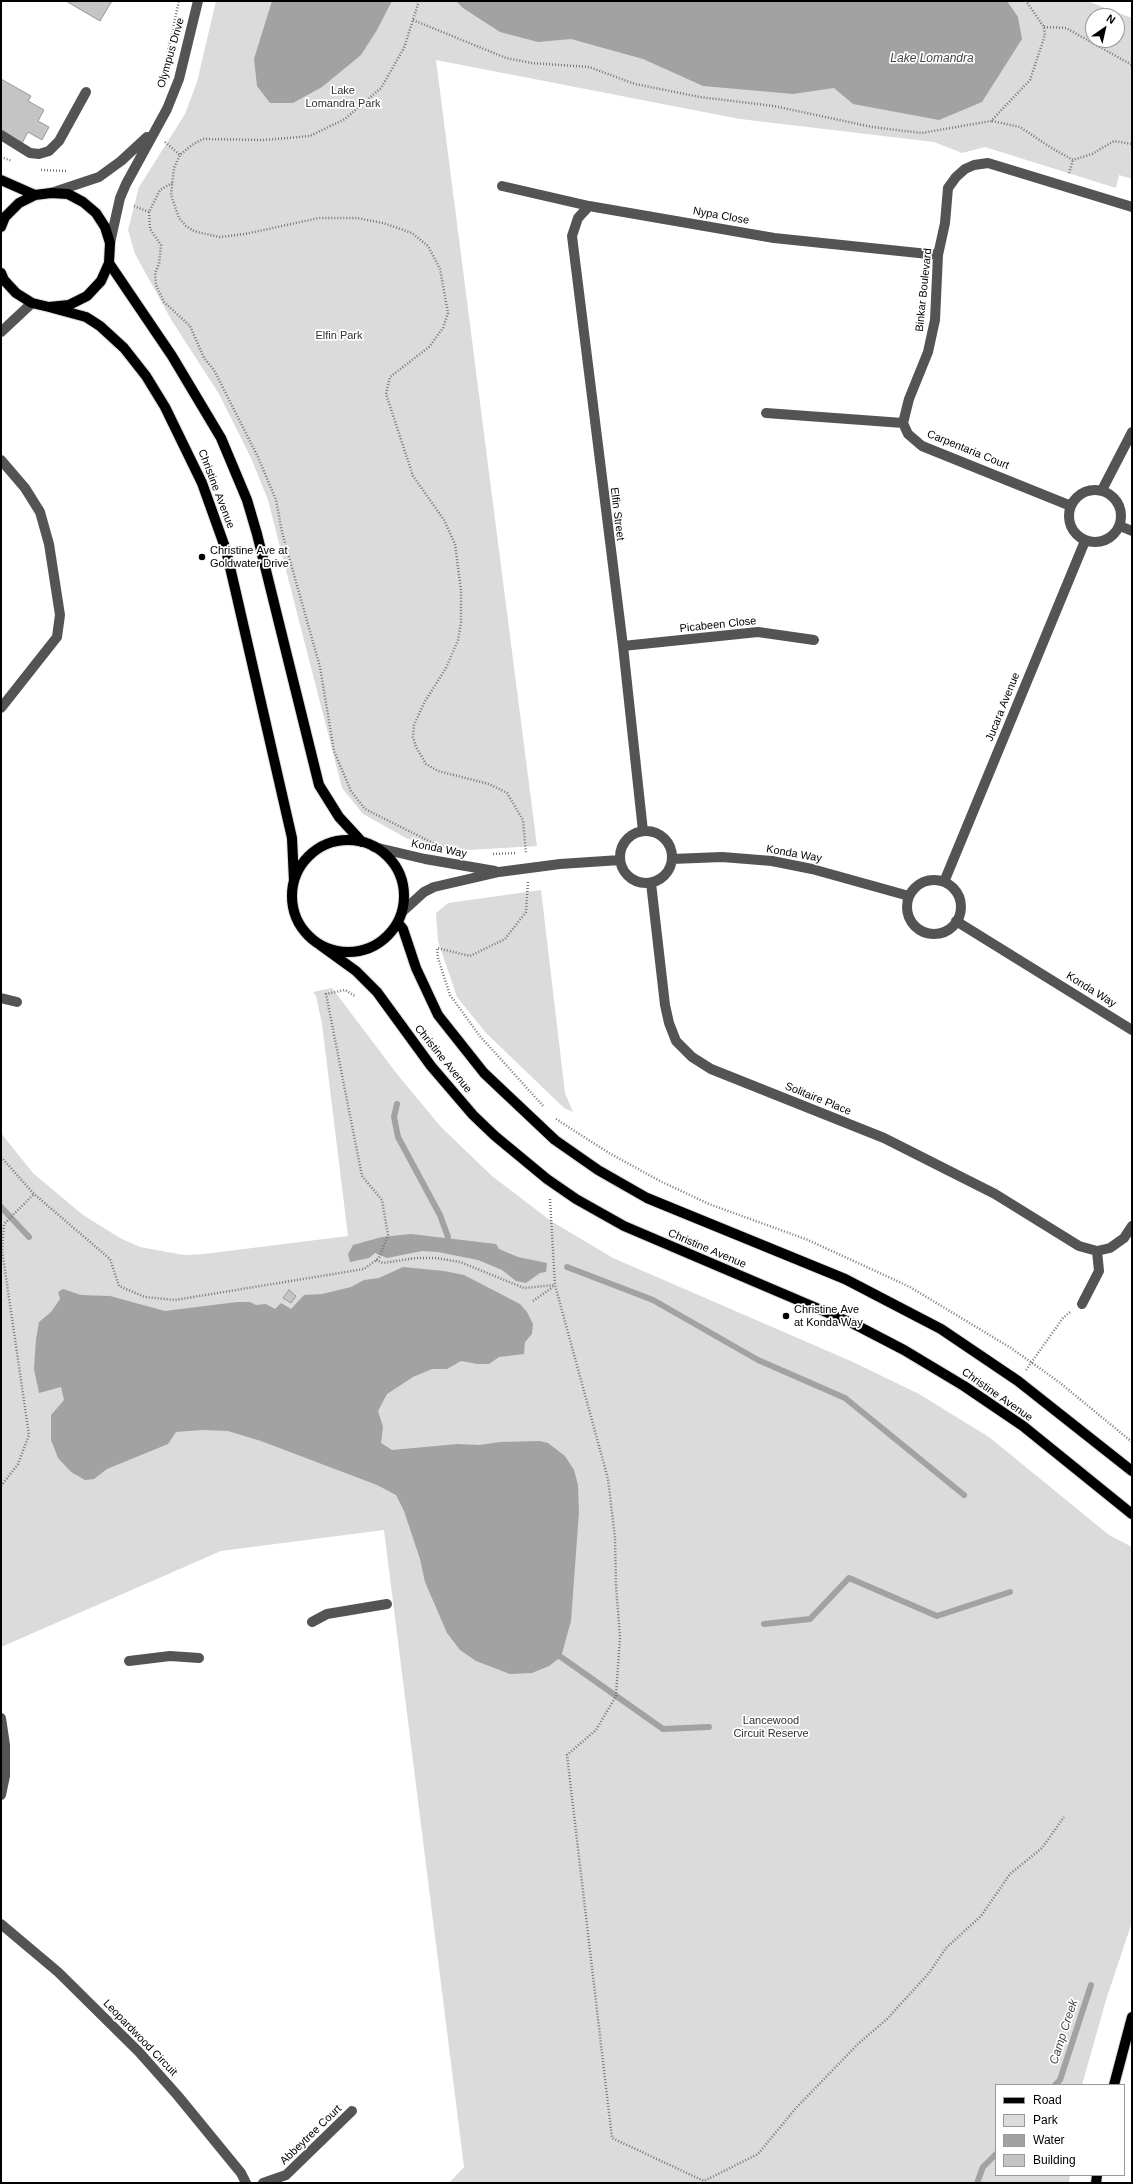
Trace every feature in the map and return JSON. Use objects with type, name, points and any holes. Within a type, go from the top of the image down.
[{"type":"main road","points":[[1,180],[35,195]]},
{"type":"main road","points":[[1,226],[6,217],[19,203],[35,195],[51,193],[68,194],[83,202],[92,209],[105,227],[110,243],[109,263],[101,281],[87,296],[70,305],[49,307]]},
{"type":"main road","points":[[109,263],[172,356],[224,444],[247,500],[257,534],[319,785],[340,817],[362,842]]},
{"type":"main road","name":"Christine Avenue","points":[[1,273],[4,280],[16,293],[32,303],[86,317],[100,326],[124,348],[146,376],[161,400],[182,440],[202,483],[226,550],[292,838],[294,881]]},
{"type":"main road","points":[[345,840],[362,842],[374,847],[389,858],[399,874],[404,892],[402,911],[398,923],[382,941],[372,947],[355,952],[337,951],[320,945],[311,939],[300,924],[293,907],[294,881],[301,865],[313,852],[328,844],[345,840]]},
{"type":"main road","name":"Christine Avenue","points":[[398,923],[403,929],[416,968],[438,1015],[484,1073],[555,1140],[598,1170],[647,1198],[845,1279],[941,1328],[1018,1381],[1132,1471]]},
{"type":"main road","name":"Christine Avenue","points":[[320,945],[356,971],[377,992],[431,1066],[473,1115],[495,1136],[547,1179],[576,1199],[630,1229],[854,1324],[904,1350],[964,1386],[1023,1426],[1132,1514]]},
{"type":"main road","points":[[1114,2084],[1132,2017]]},
{"type":"street","name":"Olympus Drive","points":[[110,243],[120,198],[153,132],[167,109],[178,79],[198,1]]},
{"type":"street","points":[[1,135],[30,152],[39,154],[49,152],[59,141],[86,92]]},
{"type":"street","name":"Olympus Drive","points":[[51,193],[99,177],[121,161],[153,132]]},
{"type":"street","name":"Binkar Boulevard","points":[[903,423],[910,399],[928,352],[935,320],[938,254],[946,223],[948,188],[956,177],[965,169],[974,165],[988,163],[1132,207]]},
{"type":"street","name":"Nypa Close","points":[[502,186],[589,206],[774,238],[938,254]]},
{"type":"street","name":"Elfin Street","points":[[589,206],[578,218],[572,236],[623,646],[643,831]]},
{"type":"street","points":[[1,332],[32,303]]},
{"type":"street","points":[[766,413],[903,423]]},
{"type":"street","name":"Carpentaria Court","points":[[903,423],[908,434],[922,446],[1071,506]]},
{"type":"street","points":[[1102,490],[1132,432]]},
{"type":"street","points":[[1,460],[25,488],[40,512],[51,551],[60,615],[57,637],[1,708]]},
{"type":"street","points":[[1102,490],[1117,500],[1121,508],[1120,526],[1110,539],[1093,543],[1085,541],[1073,530],[1070,522],[1071,506],[1080,494],[1087,491],[1102,490]]},
{"type":"street","points":[[1120,526],[1132,531]]},
{"type":"street","name":"Jucara Avenue","points":[[944,882],[1085,541]]},
{"type":"street","name":"Picabeen Close","points":[[623,646],[758,632],[814,640]]},
{"type":"street","points":[[643,831],[651,831],[664,839],[671,852],[672,859],[665,875],[651,883],[642,883],[627,876],[620,860],[622,848],[628,838],[643,831]]},
{"type":"street","name":"Konda Way","points":[[374,847],[425,859],[499,872]]},
{"type":"street","name":"Konda Way","points":[[672,859],[722,857],[772,861],[812,869],[909,896]]},
{"type":"street","name":"Konda Way","points":[[402,911],[424,892],[434,887],[499,872],[560,864],[620,860]]},
{"type":"street","points":[[928,881],[944,882],[956,891],[959,898],[960,914],[950,928],[943,932],[934,933],[918,928],[908,913],[909,896],[920,884],[928,881]]},
{"type":"street","name":"Solitaire Place","points":[[651,883],[664,1005],[668,1023],[676,1041],[692,1057],[711,1069],[884,1138],[995,1194],[1079,1246],[1096,1251]]},
{"type":"street","name":"Konda Way","points":[[956,921],[1132,1030]]},
{"type":"street","points":[[1,998],[17,1002]]},
{"type":"street","points":[[1082,1304],[1098,1271],[1096,1251],[1110,1248],[1124,1238],[1132,1226]]},
{"type":"street","points":[[312,1622],[327,1614],[387,1604]]},
{"type":"street","points":[[129,1661],[170,1656],[199,1658]]},
{"type":"street","points":[[1,1718],[5,1745],[5,1776],[1,1795]]},
{"type":"street","name":"Leopardwood Circuit","points":[[1,1924],[58,1972],[139,2052],[178,2096],[241,2173],[246,2183]]},
{"type":"street","name":"Abbeytree Court","points":[[263,2183],[286,2175],[352,2111]]},
{"type":"path","points":[[158,88],[164,70],[179,1]]},
{"type":"path","points":[[419,1],[404,48],[381,88],[345,119],[310,136],[264,140],[203,139],[192,145],[180,155],[174,168],[171,195],[179,218],[186,226],[194,231],[220,237],[245,234],[319,218],[357,218],[383,223],[412,233],[428,246],[440,269],[448,313],[443,328],[429,347],[390,377],[386,386],[388,402],[413,476],[444,520],[455,544],[461,590],[462,622],[458,640],[446,668],[424,702],[414,725],[413,737],[416,747],[426,764],[438,771],[489,784],[507,792],[523,820],[528,868],[526,912],[505,939],[470,956],[437,948],[438,958],[450,996],[479,1035],[549,1112]]},
{"type":"path","points":[[991,121],[1030,80],[1045,35],[1044,27],[1026,1]]},
{"type":"path","points":[[412,20],[506,58],[532,63],[589,67],[635,84],[700,98],[774,106],[872,127],[922,133],[991,121],[1020,127],[1073,160],[1092,154],[1114,141],[1132,144]]},
{"type":"path","points":[[1044,27],[1066,28],[1132,65]]},
{"type":"path","points":[[172,183],[160,190],[149,212],[150,228],[161,245],[159,264],[155,273],[156,285],[164,302],[190,326],[204,358],[214,370],[258,457],[276,500],[312,642],[320,667],[334,751],[351,791],[365,809],[408,832],[444,847]]},
{"type":"path","points":[[130,204],[149,212]]},
{"type":"path","points":[[486,854],[526,853]]},
{"type":"path","points":[[1,1157],[34,1194],[110,1259],[119,1286],[145,1297],[175,1300],[364,1269],[380,1258],[388,1235],[382,1200],[362,1176],[326,994],[344,990],[355,996]]},
{"type":"path","points":[[554,1117],[609,1153],[660,1181],[709,1204],[808,1240],[910,1287],[958,1315],[1031,1362],[1059,1382],[1132,1442]]},
{"type":"path","points":[[547,1179],[552,1210],[555,1285],[608,1479],[615,1538],[616,1585],[620,1637],[616,1696],[596,1730],[567,1755],[612,2138],[704,2181],[758,2154],[796,2108],[858,2044],[887,2019],[924,1979],[946,1948],[981,1916],[1010,1874],[1042,1848],[1064,1817]]},
{"type":"path","points":[[1,1486],[18,1464],[29,1435],[2,1250],[4,1224],[34,1194]]},
{"type":"path","points":[[376,1260],[383,1263],[416,1258],[436,1258],[460,1262],[524,1288],[555,1285]]},
{"type":"path","points":[[533,1301],[555,1285]]},
{"type":"path","points":[[1018,1381],[1063,1318],[1082,1304]]},
{"type":"green space","points":[[216,1],[1087,1],[1106,8],[1085,8],[1085,48],[1125,48],[1125,15],[1132,18],[1132,179],[1119,175],[1116,188],[985,147],[962,153],[934,142],[740,119],[436,60],[537,846],[469,850],[426,845],[406,838],[363,814],[342,788],[268,500],[251,458],[219,394],[172,321],[135,254],[128,230],[139,187],[185,114],[197,82]]},
{"type":"green space","points":[[541,890],[565,1093],[573,1112],[564,1108],[486,1033],[457,997],[438,941],[436,913],[448,903]]},
{"type":"green space","name":"Lancewood Circuit Reserve","points":[[332,988],[397,1074],[441,1127],[492,1176],[551,1221],[613,1258],[853,1362],[919,1394],[989,1437],[1109,1535],[1132,1547],[1132,1922],[1106,2000],[1082,2084],[995,2084],[995,2176],[1070,2176],[1069,2183],[449,2183],[464,2167],[384,1530],[221,1551],[1,1647],[1,1133],[33,1173],[83,1215],[120,1238],[140,1247],[184,1255],[204,1254],[348,1236],[322,1024],[316,996],[313,992]]},
{"type":"water","points":[[272,1],[392,1],[377,30],[361,55],[322,87],[293,103],[270,103],[257,86],[254,59]]},
{"type":"water","name":"Lake Lomandra","points":[[456,1],[1007,1],[1018,17],[1022,39],[982,102],[939,120],[853,104],[834,88],[793,94],[703,86],[643,59],[571,39],[538,42],[500,32],[463,8]]},
{"type":"water","points":[[411,1234],[496,1244],[499,1249],[518,1257],[547,1263],[546,1272],[540,1273],[526,1283],[516,1281],[502,1270],[478,1260],[438,1252],[422,1251],[387,1258],[375,1253],[369,1258],[350,1262],[348,1254],[353,1245],[382,1237]]},
{"type":"water","points":[[403,1267],[444,1271],[464,1275],[520,1304],[527,1312],[533,1324],[532,1334],[525,1342],[524,1354],[499,1357],[489,1364],[477,1364],[461,1361],[447,1369],[432,1369],[413,1377],[387,1394],[378,1411],[383,1427],[381,1443],[392,1450],[457,1444],[479,1445],[500,1442],[540,1441],[548,1443],[565,1456],[574,1470],[578,1485],[579,1512],[571,1621],[561,1657],[549,1666],[532,1673],[510,1674],[476,1661],[460,1650],[447,1633],[425,1582],[420,1559],[404,1511],[396,1495],[377,1485],[261,1441],[228,1431],[202,1430],[176,1432],[168,1444],[107,1469],[94,1479],[85,1480],[71,1472],[58,1458],[51,1440],[51,1415],[64,1400],[61,1387],[39,1393],[34,1369],[36,1339],[39,1322],[51,1312],[60,1299],[58,1292],[63,1289],[81,1295],[110,1296],[165,1311],[237,1302],[250,1302],[256,1305],[266,1304],[275,1309],[281,1303],[291,1309],[304,1295],[322,1294],[351,1287],[364,1280],[379,1278]]},
{"type":"building","points":[[66,1],[112,1],[100,21]]},
{"type":"building","points":[[1,79],[31,96],[28,101],[44,110],[38,121],[49,127],[42,140],[28,132],[19,149],[1,138]]},
{"type":"building","points":[[289,1290],[296,1296],[291,1303],[283,1298]]},
{"type":"waterway","points":[[397,1104],[394,1117],[398,1137],[440,1215],[448,1237]]},
{"type":"waterway","points":[[1,1207],[29,1237]]},
{"type":"waterway","points":[[567,1267],[653,1300],[758,1360],[845,1398],[964,1495]]},
{"type":"waterway","points":[[764,1624],[810,1619],[849,1578],[937,1616],[1010,1592]]},
{"type":"waterway","points":[[561,1657],[663,1729],[709,1727]]},
{"type":"waterway","name":"Camp Creek","points":[[1056,2084],[1060,2080],[1091,1985]]},
{"type":"waterway","name":"Camp Creek","points":[[977,2183],[983,2167],[995,2155]]},
{"type":"place","name":"Christine Ave at Goldwater Drive","points":[[202,557]]},
{"type":"place","name":"Christine Ave at Konda Way","points":[[786,1316]]},
{"type":"park label","name":"Lake Lomandra Park","points":[[343,97]]},
{"type":"park label","name":"Elfin Park","points":[[339,336]]}]
